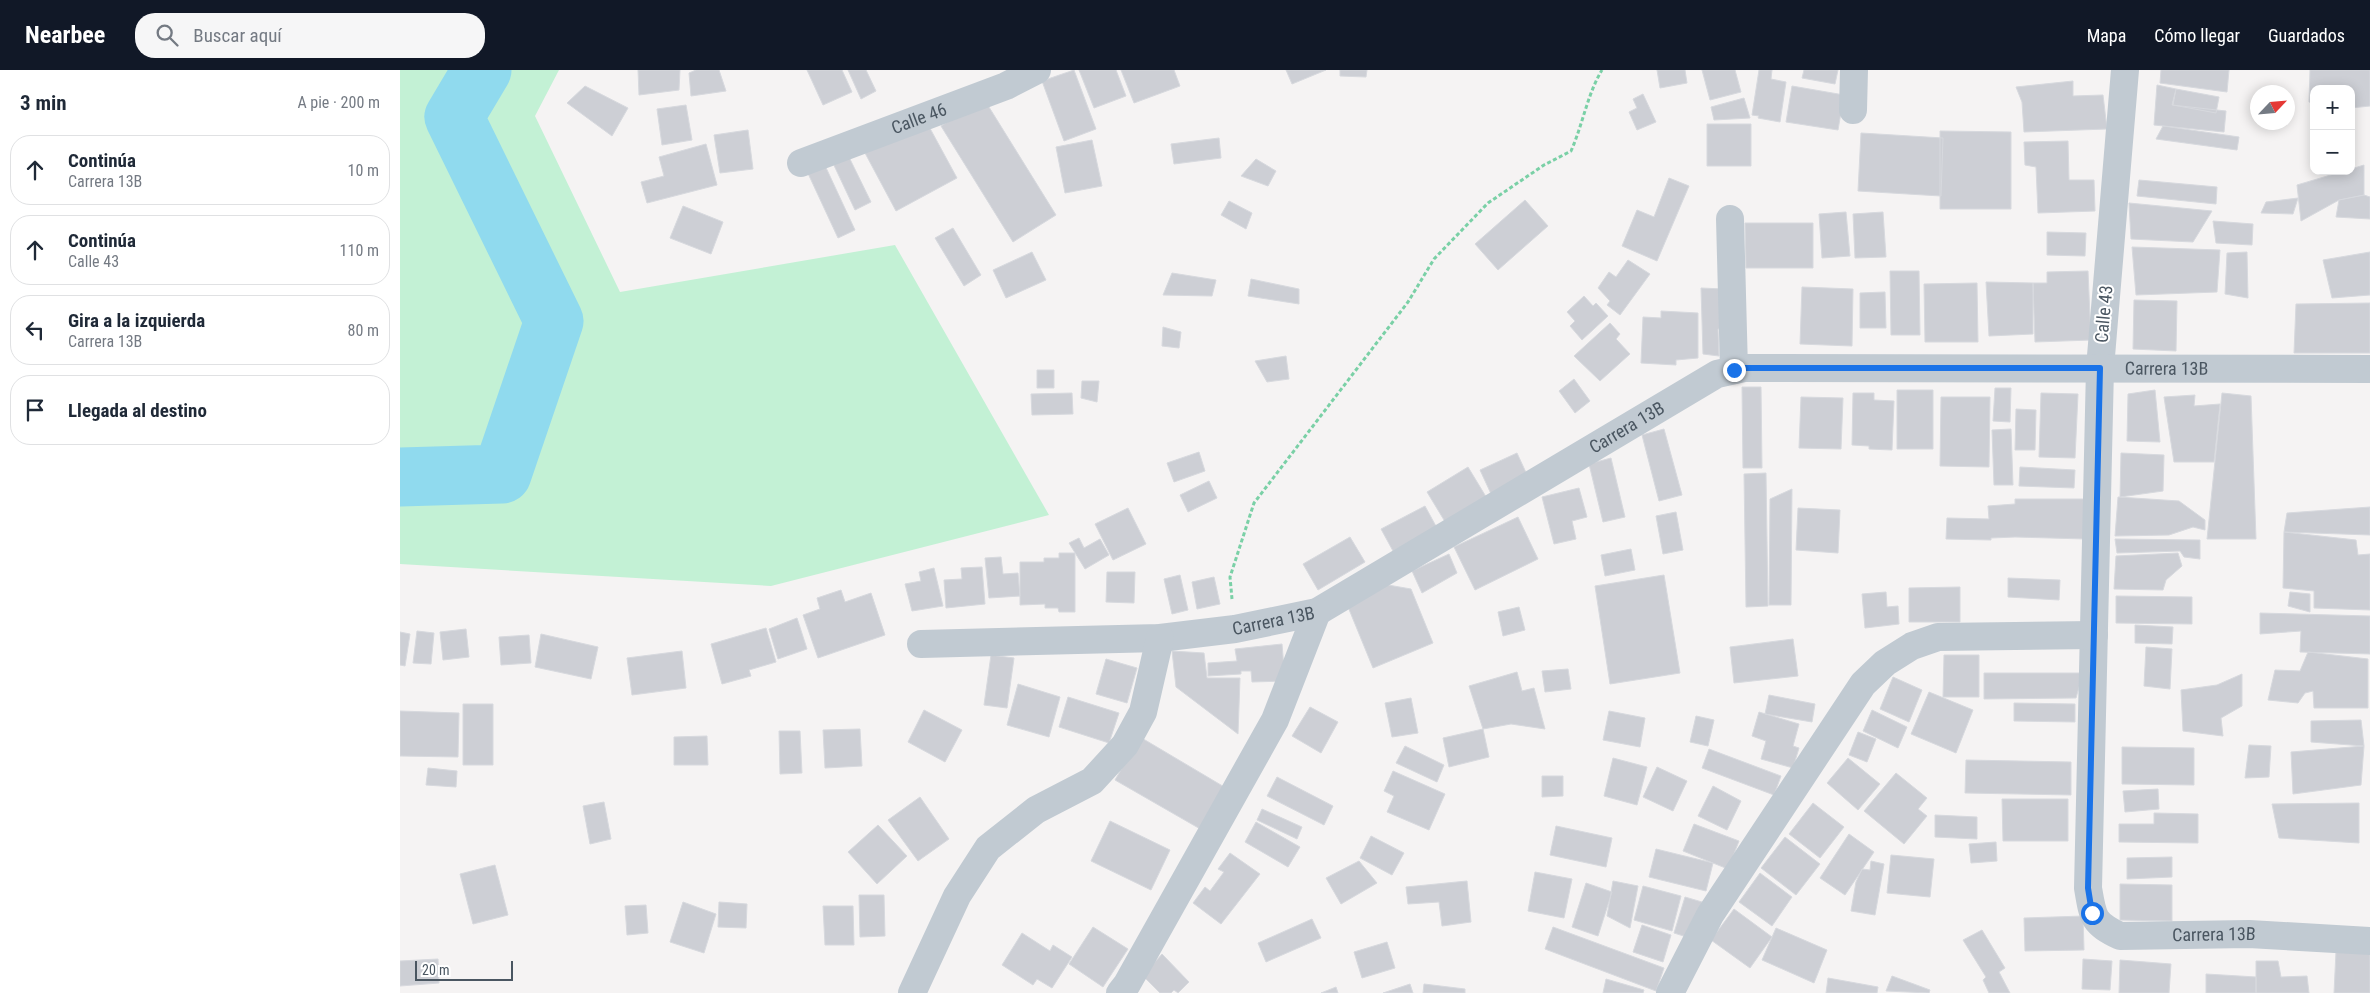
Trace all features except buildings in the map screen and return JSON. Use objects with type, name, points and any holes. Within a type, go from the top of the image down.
[{"type":"street","name":"Calle 46","points":[[800,163],[1006,86],[1037,70]]},
{"type":"street","points":[[1853,110],[1854,70]]},
{"type":"street","name":"Calle 43","points":[[2088,888],[2100,368],[2125,70]]},
{"type":"street","points":[[1730,219],[1734,370]]},
{"type":"street","name":"Carrera 13B","points":[[921,644],[1160,638],[1235,629],[1317,612],[1708,379],[1717,374],[1744,368],[2370,369]]},
{"type":"street","points":[[1120,993],[1127,984],[1275,720],[1317,612]]},
{"type":"street","points":[[1670,993],[1710,915],[1863,684],[1885,663],[1912,646],[1938,637],[2094,635]]},
{"type":"street","points":[[912,993],[957,896],[988,848],[1036,810],[1092,781],[1125,745],[1143,712],[1160,638]]},
{"type":"street","name":"Carrera 13B","points":[[2088,888],[2092,913],[2102,927],[2120,936],[2249,934],[2370,942]]},
{"type":"path","points":[[1235,629],[1230,578],[1254,503],[1408,302],[1434,259],[1488,203],[1544,165],[1571,151],[1583,123],[1591,89],[1602,70]]},
{"type":"green space","points":[[400,70],[559,70],[535,116],[620,292],[895,245],[1049,515],[771,586],[400,564]]},
{"type":"waterway","points":[[400,477],[502,474],[554,321],[454,117],[482,70]]},
{"type":"route","points":[[1734,370],[1744,368],[2100,368],[2088,888],[2092,913]]}]
